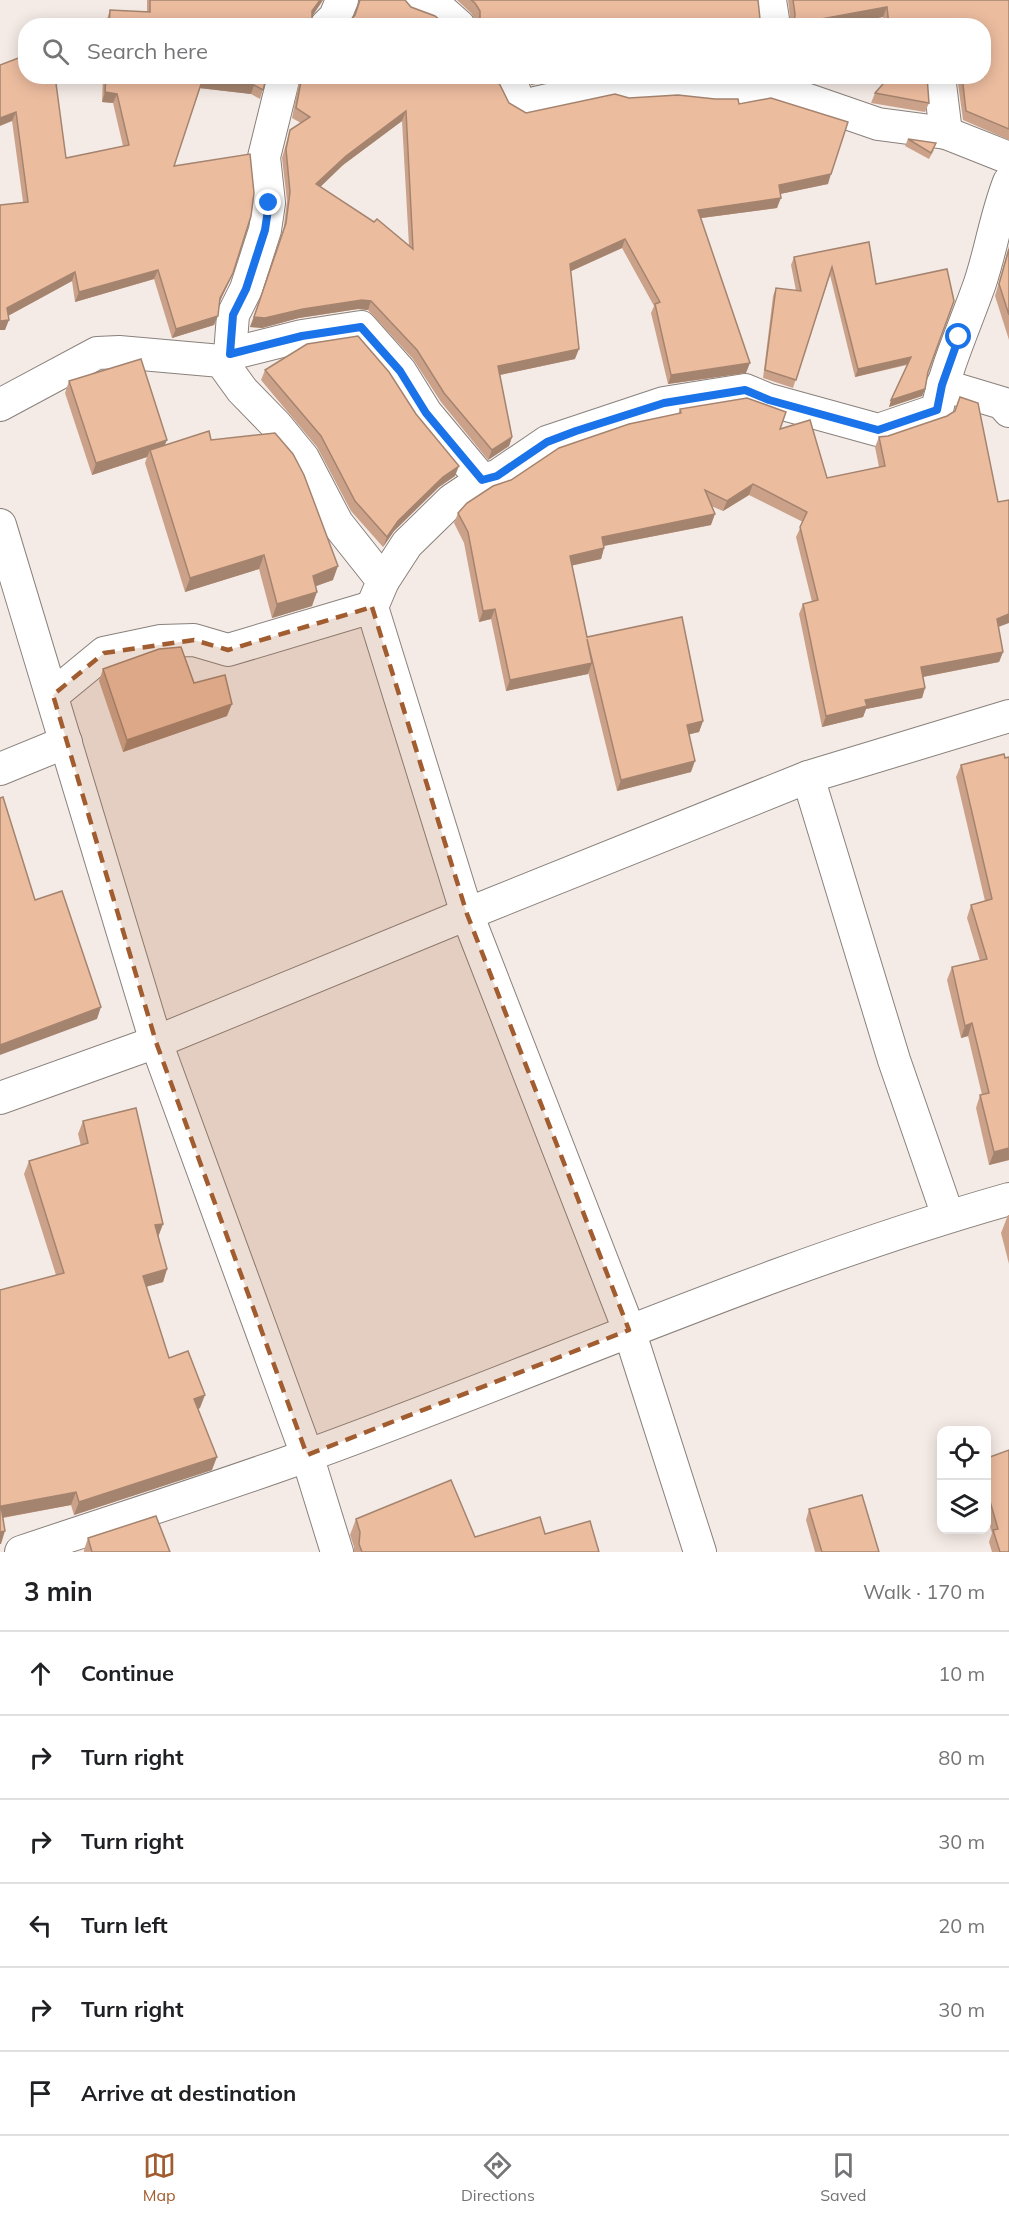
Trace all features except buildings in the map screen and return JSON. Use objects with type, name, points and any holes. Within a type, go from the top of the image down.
[{"type":"street","points":[[334,18],[342,0]]},
{"type":"street","points":[[414,0],[441,10],[450,18]]},
{"type":"street","points":[[770,0],[773,18]]},
{"type":"street","points":[[282,84],[264,157],[269,203],[265,230],[246,289],[233,315],[225,357],[242,390],[276,425],[303,458],[377,594],[467,914],[629,1330],[700,1552]]},
{"type":"street","points":[[512,84],[517,98],[526,105],[613,85],[624,90],[675,86],[714,91],[761,84]]},
{"type":"street","points":[[770,84],[797,96],[878,124],[946,133],[1009,158]]},
{"type":"street","points":[[940,84],[946,133]]},
{"type":"street","points":[[53,695],[104,653],[161,641],[194,640],[228,650],[377,594],[407,544],[452,500],[482,480],[497,476],[547,442],[664,403],[745,390],[769,400],[878,430],[937,410],[942,385],[981,281],[996,218],[1009,182]]},
{"type":"street","points":[[0,405],[97,354],[119,352],[225,357],[302,336],[361,327],[400,371],[426,413],[482,480]]},
{"type":"street","points":[[942,385],[1002,403],[1009,411]]},
{"type":"street","points":[[0,525],[156,1042],[307,1455],[338,1552]]},
{"type":"street","points":[[0,1098],[156,1042],[808,777],[1009,716]]},
{"type":"street","points":[[0,770],[66,742]]},
{"type":"street","points":[[808,777],[894,1060],[948,1216]]},
{"type":"street","points":[[21,1552],[307,1455],[629,1330],[948,1216],[1009,1199]]},
{"type":"highlighted area","points":[[372,607],[467,914],[629,1330],[307,1455],[156,1042],[53,695],[104,653],[194,640],[228,650]]},
{"type":"route","points":[[269,203],[265,230],[246,289],[233,315],[230,354],[302,336],[361,327],[400,371],[426,413],[482,480],[489,480],[497,476],[547,442],[576,431],[664,403],[745,390],[769,400],[878,430],[937,410],[942,385],[959,337]]}]
